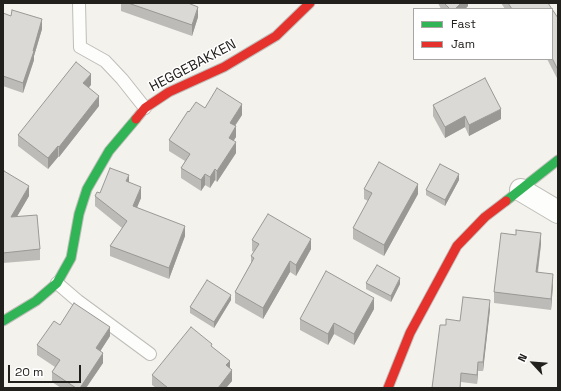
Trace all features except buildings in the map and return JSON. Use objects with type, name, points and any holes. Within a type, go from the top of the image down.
[{"type":"street","name":"HEGGEBAKKEN","points":[[3,321],[36,301],[57,283],[71,258],[79,214],[87,189],[109,151],[145,108],[169,92],[224,67],[276,36],[310,3]]},
{"type":"street","points":[[388,388],[410,333],[457,246],[485,216],[558,160]]},
{"type":"street","points":[[520,190],[558,212]]},
{"type":"lane","points":[[79,3],[80,47],[105,61],[145,108]]},
{"type":"lane","points":[[57,283],[78,301],[150,354]]},
{"type":"traffic: fast","points":[[3,321],[36,301],[57,283],[71,258],[79,214],[87,189],[109,151],[136,119]]},
{"type":"traffic: fast","points":[[506,201],[558,160]]},
{"type":"traffic: jam","points":[[136,119],[145,108],[169,92],[224,67],[276,36],[310,3]]},
{"type":"traffic: jam","points":[[388,388],[410,333],[457,246],[485,217],[506,201]]}]
